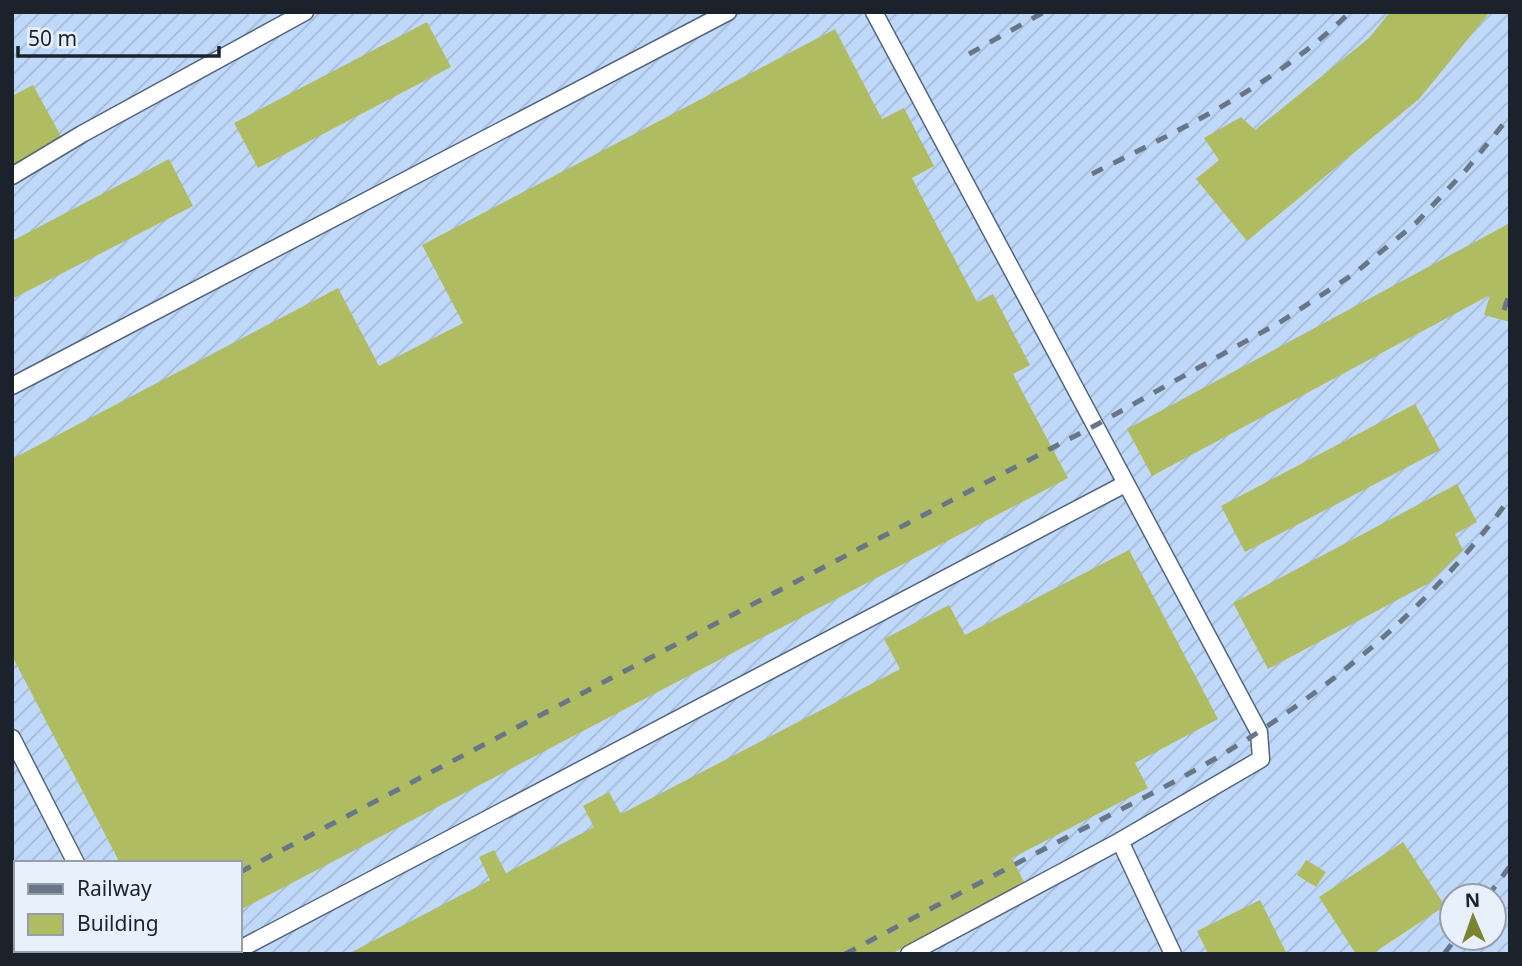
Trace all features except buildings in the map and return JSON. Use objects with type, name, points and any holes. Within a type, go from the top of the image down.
[{"type":"lane","points":[[12,176],[82,134],[305,12]]},
{"type":"lane","points":[[12,386],[728,12]]},
{"type":"lane","points":[[874,12],[1259,732],[1261,760],[1120,841],[909,954]]},
{"type":"lane","points":[[242,948],[1125,484]]},
{"type":"lane","points":[[12,738],[75,861]]},
{"type":"lane","points":[[1120,841],[1173,954]]},
{"type":"shaded area","points":[[12,12],[1510,12],[1510,954],[12,954]]},
{"type":"railway","points":[[969,54],[1044,12]]},
{"type":"railway","points":[[1092,174],[1194,122],[1260,83],[1291,62],[1350,12]]},
{"type":"railway","points":[[242,871],[1096,425],[1282,321],[1355,273],[1416,223],[1466,170],[1510,116]]},
{"type":"railway","points":[[1504,310],[1510,292]]},
{"type":"railway","points":[[845,954],[1169,785],[1260,731],[1331,681],[1396,626],[1455,566],[1510,498]]},
{"type":"railway","points":[[1498,882],[1510,866]]}]
